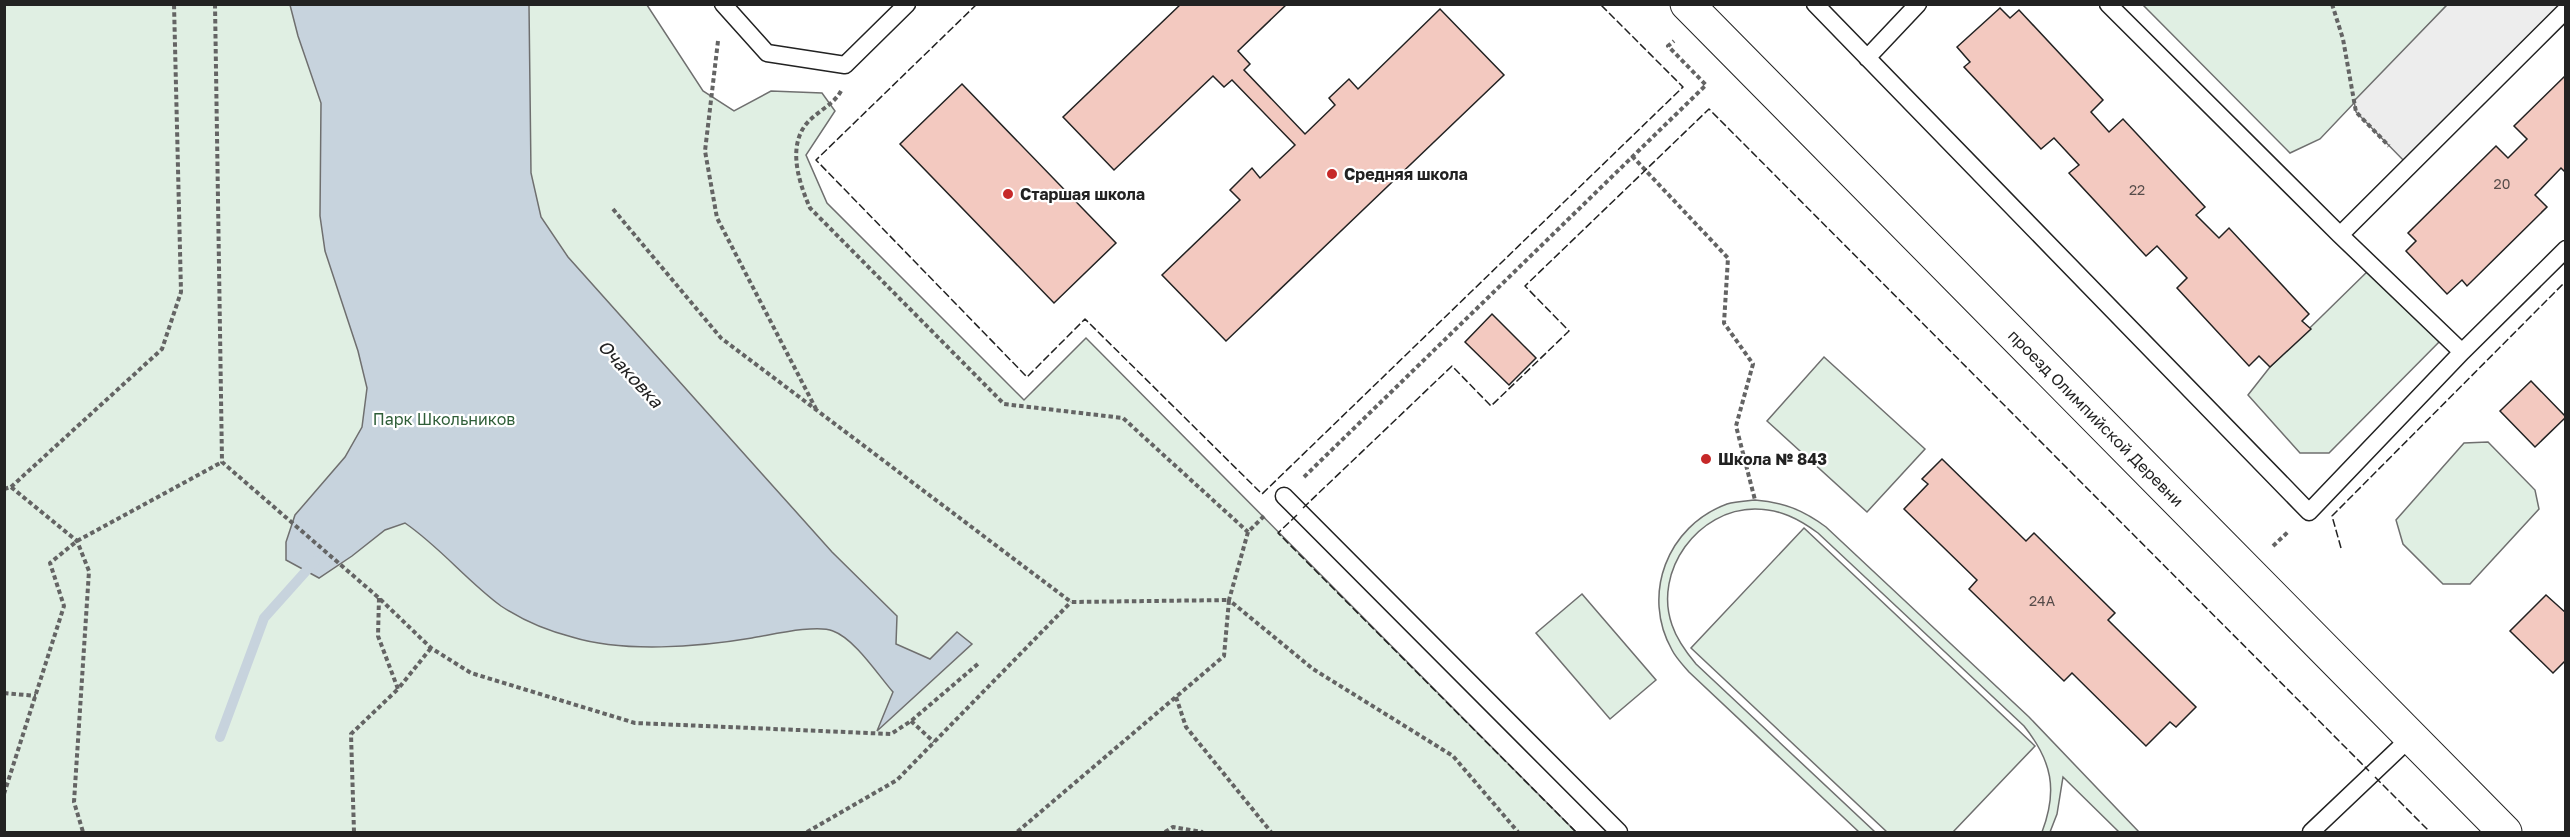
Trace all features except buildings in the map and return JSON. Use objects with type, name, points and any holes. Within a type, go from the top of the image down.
[{"type":"street","name":"проезд Олимпийской Деревни","points":[[1687,4],[2505,832]]},
{"type":"lane","points":[[723,4],[767,53],[845,65],[907,4]]},
{"type":"lane","points":[[1815,4],[2309,512],[2462,352],[2565,249]]},
{"type":"lane","points":[[1867,58],[1918,4]]},
{"type":"lane","points":[[2108,4],[2340,235],[2462,352]]},
{"type":"lane","points":[[2340,235],[2565,10]]},
{"type":"lane","points":[[1284,496],[1619,832]]},
{"type":"lane","points":[[2311,832],[2329,826],[2410,738]]},
{"type":"path","points":[[4,489],[11,487],[162,349],[182,292],[174,4]]},
{"type":"path","points":[[215,4],[222,462],[379,598],[431,648],[471,673],[635,723],[891,734],[911,721],[979,663]]},
{"type":"path","points":[[2332,4],[2343,39],[2356,112],[2409,166]]},
{"type":"path","points":[[719,38],[705,151],[717,218],[818,411]]},
{"type":"path","points":[[845,65],[840,94],[804,127],[798,144],[798,180],[810,208],[1004,404],[1123,418],[1248,532],[1229,600],[1224,656],[1017,832]]},
{"type":"path","points":[[1284,496],[1706,85]]},
{"type":"path","points":[[1632,156],[1728,258],[1724,323],[1753,364],[1736,426],[1755,500]]},
{"type":"path","points":[[613,209],[721,338],[1071,602],[1229,600],[1313,669],[1453,756],[1518,832]]},
{"type":"path","points":[[4,794],[64,606],[50,563],[77,541],[222,462]]},
{"type":"path","points":[[11,487],[77,541],[89,571],[74,802],[83,832]]},
{"type":"path","points":[[379,598],[378,636],[398,689]]},
{"type":"path","points":[[807,832],[897,780],[1071,602]]},
{"type":"path","points":[[354,832],[351,734],[398,689],[431,648]]},
{"type":"path","points":[[4,693],[36,696]]},
{"type":"path","points":[[1176,697],[1186,728],[1271,832]]},
{"type":"path","points":[[911,721],[934,742]]},
{"type":"path","points":[[1165,832],[1173,827],[1203,832]]},
{"type":"green space","name":"Парк Школьников","points":[[5,4],[647,5],[703,91],[734,111],[771,91],[822,93],[835,111],[806,155],[827,203],[1024,400],[1086,338],[1576,832],[5,832]]},
{"type":"green space","points":[[2143,5],[2447,5],[2320,139],[2290,153]]},
{"type":"green space","points":[[2373,266],[2445,336],[2329,453],[2300,453],[2248,395],[2270,367]]},
{"type":"green space","points":[[1824,357],[1925,449],[1867,512],[1767,421]]},
{"type":"green space","points":[[2488,442],[2535,490],[2539,509],[2470,584],[2443,584],[2403,544],[2396,520],[2464,443]]},
{"type":"green space","points":[[1755,500],[1792,508],[1826,527],[2029,717],[2139,832],[2119,832],[2063,777],[2057,814],[2050,832],[2042,832],[2050,803],[2050,776],[2041,751],[2024,726],[1811,528],[1789,516],[1764,509],[1734,512],[1715,520],[1699,531],[1685,547],[1675,565],[1669,584],[1668,605],[1676,636],[1696,664],[1875,832],[1859,832],[1689,672],[1674,653],[1663,629],[1659,607],[1660,585],[1665,565],[1675,545],[1689,528],[1706,514],[1727,504]]},
{"type":"green space","points":[[1804,528],[2035,746],[1953,832],[1887,832],[1691,648]]},
{"type":"green space","points":[[1582,594],[1656,680],[1610,719],[1536,633]]},
{"type":"shaded area","points":[[2447,5],[2565,5],[2409,166],[2356,112],[2354,101]]},
{"type":"water","name":"Очаковка","points":[[290,5],[529,5],[531,173],[541,217],[568,257],[832,552],[897,616],[896,644],[930,659],[957,632],[972,644],[877,731],[893,692],[858,649],[833,631],[805,629],[731,641],[661,647],[614,645],[572,637],[535,624],[501,606],[405,523],[385,530],[319,578],[286,560],[286,542],[295,515],[345,457],[362,427],[367,388],[358,351],[325,251],[320,216],[321,103]]},
{"type":"waterway","points":[[220,737],[264,618],[315,561]]},
{"type":"fence","points":[[977,4],[816,160],[1027,377],[1085,319],[1262,494],[1683,87],[1600,4]]},
{"type":"fence","points":[[1303,508],[1452,366],[1491,406],[1569,331],[1525,286],[1709,109],[2369,771]]},
{"type":"fence","points":[[2341,548],[2332,516],[2566,281]]},
{"type":"fence","points":[[1297,515],[1278,533],[1576,832]]},
{"type":"fence","points":[[2375,777],[2430,832]]},
{"type":"place","name":"Средняя школа","points":[[1332,174]]},
{"type":"place","name":"Старшая школа","points":[[1008,194]]},
{"type":"place","name":"Школа № 843","points":[[1706,459]]}]
